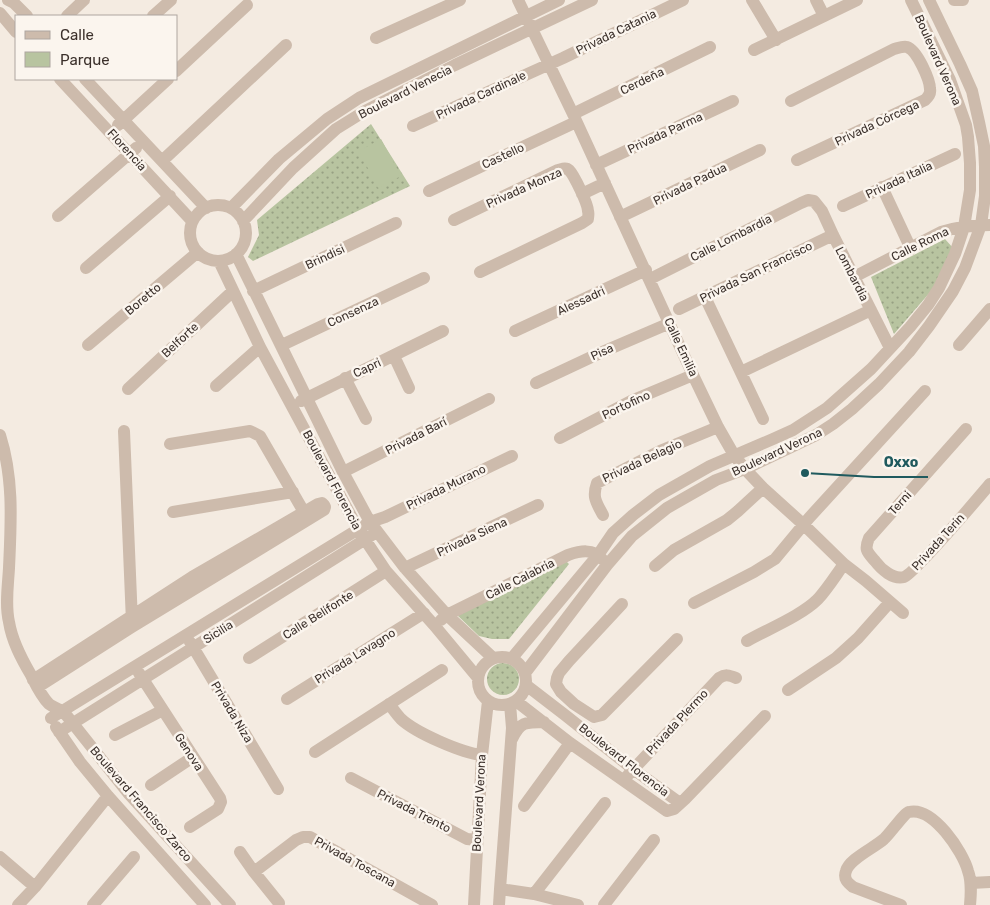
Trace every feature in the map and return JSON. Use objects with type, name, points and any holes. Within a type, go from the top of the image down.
[{"type":"street","points":[[68,15],[84,0]]},
{"type":"street","points":[[154,15],[171,0]]},
{"type":"street","points":[[376,38],[460,0]]},
{"type":"street","name":"Calle Emilia","points":[[518,0],[648,274],[693,375],[734,455],[744,469],[763,488],[844,564],[903,613]]},
{"type":"street","name":"Boulevard Venecia","points":[[231,208],[279,158],[327,119],[359,98],[559,0]]},
{"type":"street","name":"Boulevard Venecia","points":[[243,221],[292,168],[336,129],[364,111],[592,0]]},
{"type":"street","name":"Privada Catania","points":[[549,64],[683,0]]},
{"type":"street","points":[[752,0],[776,40]]},
{"type":"street","points":[[816,0],[824,16]]},
{"type":"street","points":[[754,50],[857,0]]},
{"type":"street","name":"Boulevard Verona","points":[[512,658],[598,555],[613,533],[643,506],[675,485],[710,466],[773,440],[793,430],[827,408],[871,370],[910,327],[939,288],[955,254],[964,227],[970,190],[970,163],[966,125],[950,80],[911,0]]},
{"type":"street","name":"Boulevard Verona","points":[[526,679],[607,565],[632,536],[667,508],[716,480],[816,435],[833,424],[879,384],[909,352],[953,291],[986,225],[985,128],[972,91],[929,0]]},
{"type":"street","points":[[954,0],[964,0]]},
{"type":"street","points":[[0,4],[11,1],[26,15]]},
{"type":"street","points":[[178,69],[247,5]]},
{"type":"street","points":[[0,13],[15,31]]},
{"type":"street","points":[[162,161],[286,45]]},
{"type":"street","name":"Cerdeña","points":[[575,118],[710,47]]},
{"type":"street","name":"Privada Córcega","points":[[792,101],[899,48],[912,50],[928,78],[930,88],[930,94],[925,100],[797,160]]},
{"type":"street","points":[[923,68],[939,59]]},
{"type":"street","name":"Privada Cardinale","points":[[413,126],[549,64]]},
{"type":"street","name":"Florencia","points":[[61,80],[192,221]]},
{"type":"street","name":"Florencia","points":[[86,80],[206,208]]},
{"type":"street","points":[[110,132],[167,80]]},
{"type":"street","name":"Privada Parma","points":[[596,165],[733,101]]},
{"type":"street","name":"Castello","points":[[429,191],[575,118]]},
{"type":"street","points":[[966,125],[985,128]]},
{"type":"street","points":[[58,216],[144,142]]},
{"type":"street","name":"Privada Padua","points":[[620,217],[760,150]]},
{"type":"street","name":"Privada Italia","points":[[843,206],[955,154]]},
{"type":"street","name":"Privada Monza","points":[[454,220],[565,168],[569,170],[582,194]]},
{"type":"street","points":[[480,272],[582,224],[588,219],[588,209],[582,194],[605,183]]},
{"type":"street","points":[[882,187],[911,248]]},
{"type":"street","points":[[86,268],[170,196]]},
{"type":"street","name":"Calle Lombardia","points":[[648,274],[801,203],[808,200],[814,201]]},
{"type":"street","name":"Lombardia","points":[[814,201],[822,210],[890,348]]},
{"type":"street","points":[[215,205],[231,208],[243,221],[246,230],[242,247],[236,254],[225,260],[210,260],[198,252],[191,240],[190,230],[192,221],[198,213],[215,205]]},
{"type":"street","name":"Brindisi","points":[[253,291],[396,224]]},
{"type":"street","name":"Calle Roma","points":[[854,277],[941,232],[952,228],[986,225]]},
{"type":"street","name":"Privada San Francisco","points":[[679,309],[833,235]]},
{"type":"street","name":"Boretto","points":[[88,345],[198,252]]},
{"type":"street","name":"Boulevard Florencia","points":[[236,254],[344,472],[376,524],[405,568],[447,615],[493,658]]},
{"type":"street","name":"Boulevard Florencia","points":[[220,261],[260,347],[361,534],[386,571],[478,678]]},
{"type":"street","name":"Alessadri","points":[[516,331],[648,274]]},
{"type":"street","name":"Consenza","points":[[282,345],[424,278]]},
{"type":"street","name":"Belforte","points":[[128,389],[233,291]]},
{"type":"street","points":[[705,297],[763,419]]},
{"type":"street","points":[[959,345],[990,308]]},
{"type":"street","points":[[741,372],[871,310]]},
{"type":"street","name":"Pisa","points":[[536,383],[670,323]]},
{"type":"street","name":"Capri","points":[[292,406],[345,378],[443,332]]},
{"type":"street","points":[[216,386],[260,347]]},
{"type":"street","points":[[394,356],[409,388]]},
{"type":"street","name":"Portofino","points":[[560,438],[631,401],[693,375]]},
{"type":"street","points":[[345,378],[366,419]]},
{"type":"street","points":[[694,603],[775,559],[925,391]]},
{"type":"street","name":"Privada Barí","points":[[344,472],[489,399]]},
{"type":"street","name":"Privada Belagio","points":[[603,515],[596,501],[594,491],[597,483],[660,451],[718,427]]},
{"type":"street","name":"Terni","points":[[879,566],[868,554],[866,548],[869,538],[966,429]]},
{"type":"street","points":[[124,431],[132,622]]},
{"type":"street","points":[[35,684],[132,622],[306,516],[260,436],[250,431],[170,444]]},
{"type":"street","name":"Boulevard Francisco Zarco","points":[[0,435],[8,466],[11,492],[8,621],[18,651],[35,684],[50,705],[63,711],[129,794],[230,905]]},
{"type":"street","name":"Privada Murano","points":[[376,524],[512,456]]},
{"type":"street","name":"Privada Terin","points":[[879,566],[892,576],[904,577],[908,575],[922,562],[990,484]]},
{"type":"street","points":[[654,566],[674,550],[733,516],[763,488]]},
{"type":"street","points":[[173,512],[292,492]]},
{"type":"street","name":"Privada Siena","points":[[405,568],[538,505]]},
{"type":"street","name":"Sicilia","points":[[59,732],[193,648],[376,524]]},
{"type":"street","name":"Sicilia","points":[[51,718],[186,635],[361,534]]},
{"type":"street","name":"Calle Calabria","points":[[434,625],[447,615],[568,555],[586,551],[598,555]]},
{"type":"street","points":[[598,555],[607,565]]},
{"type":"street","points":[[747,641],[810,606],[844,564]]},
{"type":"street","points":[[866,581],[879,566]]},
{"type":"street","name":"Calle Belifonte","points":[[249,658],[386,571]]},
{"type":"street","points":[[788,690],[841,653],[858,638],[890,602]]},
{"type":"street","points":[[622,604],[569,661],[557,678],[556,684],[558,688],[574,704],[594,717],[602,715],[677,639]]},
{"type":"street","name":"Privada Lavagno","points":[[287,699],[424,613]]},
{"type":"street","name":"Privada Niza","points":[[186,635],[278,789]]},
{"type":"street","points":[[502,656],[512,658],[522,667],[526,679],[521,696],[513,703],[502,705],[488,701],[478,687],[480,669],[493,658],[502,656]]},
{"type":"street","name":"Genova","points":[[136,666],[220,798],[221,802],[218,809],[190,827]]},
{"type":"street","points":[[315,752],[442,670]]},
{"type":"street","name":"Privada Plermo","points":[[624,781],[633,769],[719,678],[727,675],[736,678]]},
{"type":"street","name":"Boulevard Florencia","points":[[513,703],[544,722],[570,743],[664,810],[672,810],[680,803],[633,769],[565,715],[526,679]]},
{"type":"street","name":"Boulevard Verona","points":[[474,905],[482,755],[488,701]]},
{"type":"street","name":"Boulevard Verona","points":[[500,905],[513,703]]},
{"type":"street","points":[[389,704],[402,720],[413,728],[441,742],[482,755]]},
{"type":"street","points":[[565,715],[574,704]]},
{"type":"street","name":"Boulevard Francisco Zarco","points":[[50,705],[51,718],[80,762],[205,905]]},
{"type":"street","points":[[115,735],[163,710]]},
{"type":"street","points":[[680,803],[765,716]]},
{"type":"street","points":[[511,742],[516,730],[524,724],[528,722],[544,722]]},
{"type":"street","points":[[524,806],[570,743]]},
{"type":"street","points":[[151,785],[193,757]]},
{"type":"street","name":"Privada Trento","points":[[351,778],[467,839],[477,840]]},
{"type":"street","points":[[18,905],[108,796]]},
{"type":"street","points":[[534,894],[605,803]]},
{"type":"street","points":[[901,905],[853,887],[845,878],[845,872],[851,863],[891,832],[904,814],[914,811],[928,816],[942,827],[958,848],[968,870],[971,883],[970,905]]},
{"type":"street","name":"Privada Toscana","points":[[254,872],[296,840],[310,837],[432,905]]},
{"type":"street","points":[[604,905],[654,840]]},
{"type":"street","points":[[240,852],[279,903]]},
{"type":"street","points":[[0,857],[34,887]]},
{"type":"street","points":[[93,905],[134,857]]},
{"type":"street","points":[[971,883],[990,882]]},
{"type":"street","points":[[500,889],[534,894],[578,905]]},
{"type":"green space","points":[[371,124],[410,186],[253,261],[248,257],[259,235],[257,220]]},
{"type":"green space","points":[[381,139],[401,176],[378,188],[359,151]]},
{"type":"green space","points":[[945,239],[953,248],[938,283],[894,334],[871,277]]},
{"type":"green space","points":[[563,558],[569,564],[509,639],[492,639],[479,636],[456,614]]},
{"type":"green space","points":[[503,663],[509,664],[514,668],[518,673],[518,685],[514,690],[509,694],[503,695],[497,694],[492,690],[488,685],[487,679],[488,673],[492,668],[497,664]]},
{"type":"place","name":"Oxxo","points":[[805,473]]}]
